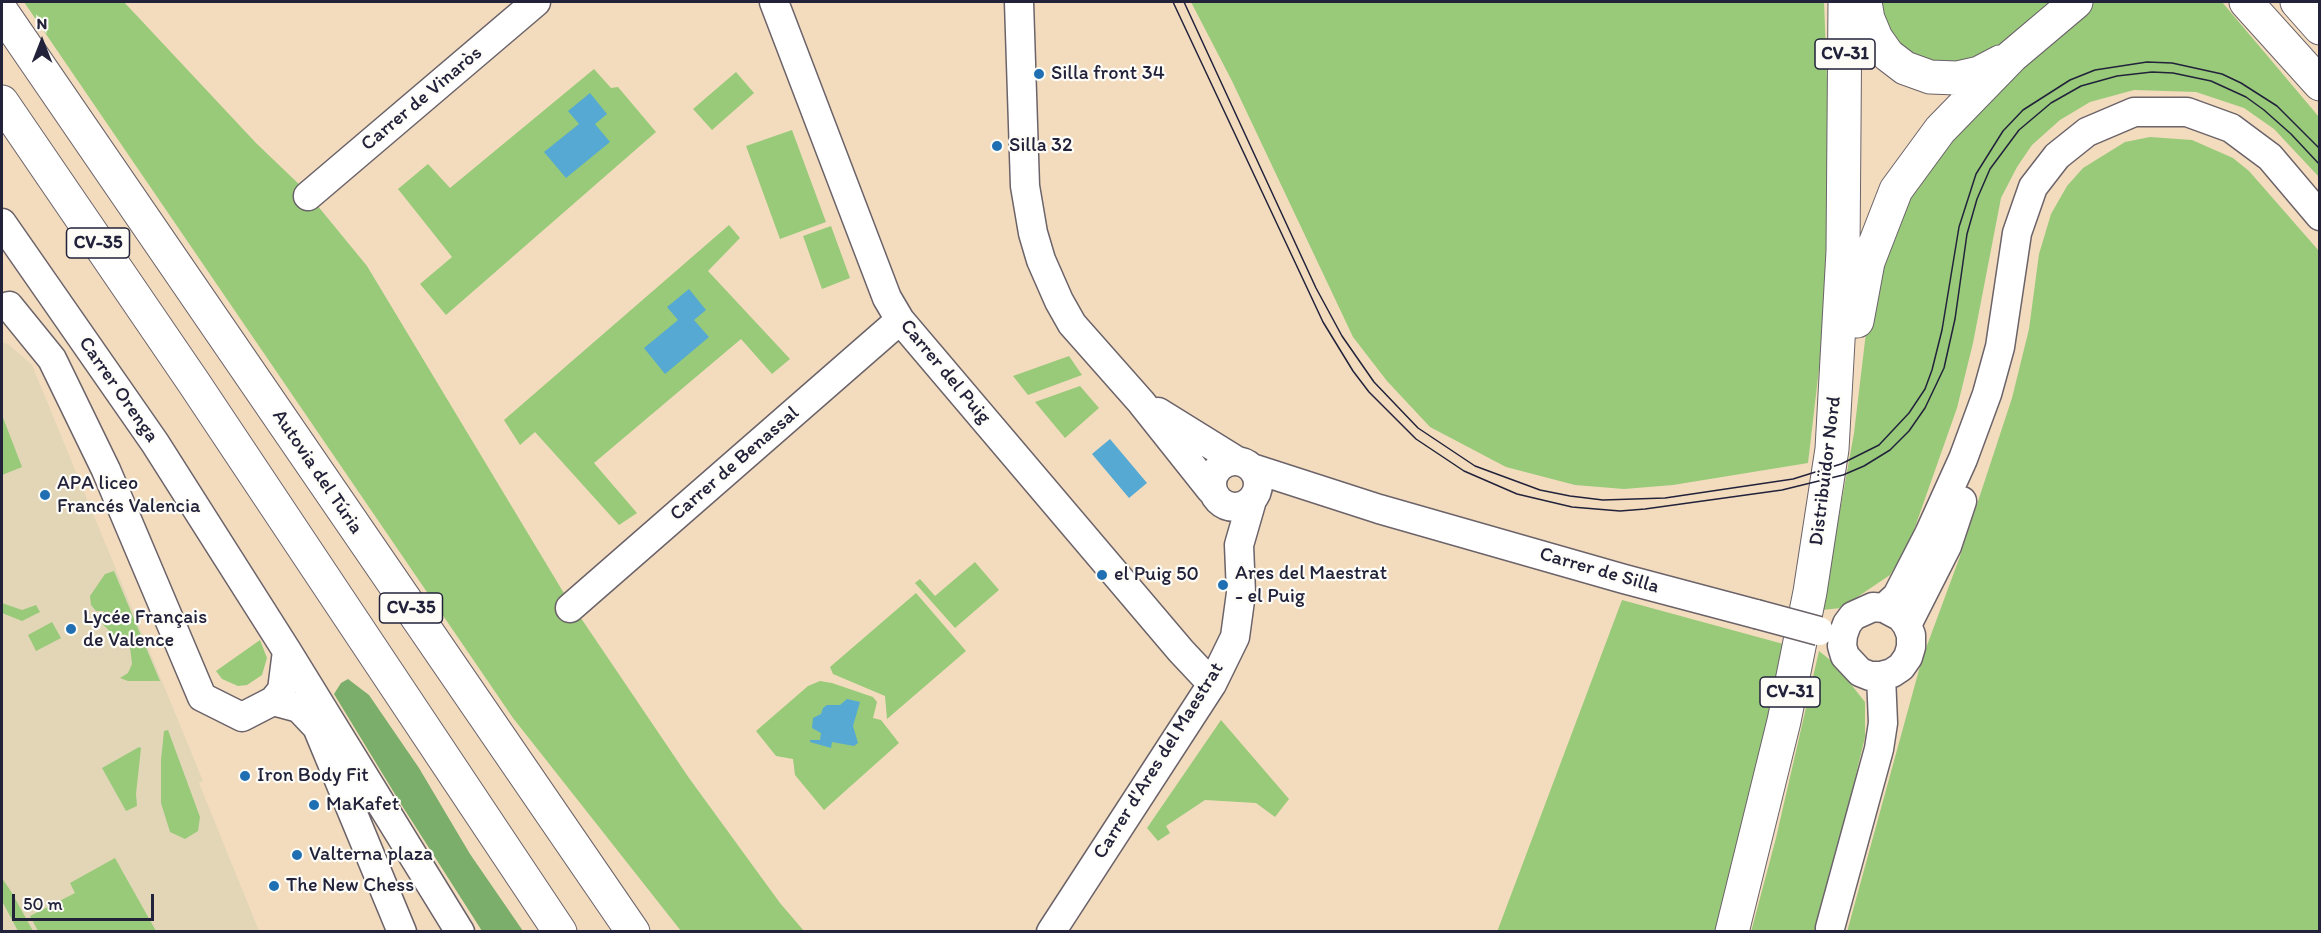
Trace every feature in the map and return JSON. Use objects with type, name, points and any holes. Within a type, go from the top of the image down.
[{"type":"main road","name":"Distribuïdor Nord","points":[[1732,932],[1784,721],[1810,592],[1832,449],[1843,251],[1845,2]]},
{"type":"main road","points":[[1865,2],[1868,19],[1876,38],[1888,56],[1905,68],[1930,77],[1957,78],[1978,73],[2012,56]]},
{"type":"main road","points":[[1832,449],[1847,408],[1858,310],[1868,262],[1896,190],[1941,129],[2012,56],[2076,2]]},
{"type":"main road","points":[[2246,2],[2319,84]]},
{"type":"main road","points":[[2297,2],[2319,28]]},
{"type":"main road","name":"Autovia del Túria","points":[[2,12],[632,929]]},
{"type":"main road","name":"CV-35","points":[[2,102],[201,393],[560,932]]},
{"type":"street","name":"Carrer de Vinaròs","points":[[308,196],[536,2]]},
{"type":"street","name":"Carrer del Puig","points":[[774,2],[887,298],[900,320],[1173,642],[1212,684]]},
{"type":"street","name":"Carrer de Silla","points":[[1019,2],[1025,186],[1033,232],[1041,260],[1072,324],[1141,402],[1216,496]]},
{"type":"street","points":[[1884,608],[1902,588],[1963,459],[1987,394],[2000,347],[2017,232],[2033,186],[2057,156],[2087,132],[2134,112],[2187,112],[2231,128],[2270,157],[2319,216]]},
{"type":"street","name":"Carrer Orenga","points":[[2,223],[155,443],[287,651],[460,932]]},
{"type":"street","points":[[5,307],[22,285],[26,257]]},
{"type":"street","name":"Carrer Orenga","points":[[5,307],[52,359],[106,470],[202,696],[242,717],[273,701]]},
{"type":"street","name":"Carrer de Benassal","points":[[570,608],[858,345],[900,320]]},
{"type":"street","points":[[1907,625],[1947,546],[1974,465],[1987,394]]},
{"type":"street","name":"Carrer de Silla","points":[[1141,402],[1244,464],[1379,509],[1624,579],[1819,631],[1845,656]]},
{"type":"street","points":[[1228,462],[1244,464],[1258,481],[1254,498],[1245,505],[1236,508],[1228,507],[1216,496],[1211,481],[1220,466],[1228,462]]},
{"type":"street","name":"Carrer de Silla","points":[[1254,498],[1286,492],[1379,509]]},
{"type":"street","name":"Carrer d'Ares del Maestrat","points":[[1216,496],[1239,545]]},
{"type":"street","name":"Carrer d'Ares del Maestrat","points":[[1051,932],[1212,684],[1235,637],[1241,593],[1239,545],[1254,498]]},
{"type":"street","points":[[1873,607],[1884,608],[1901,617],[1907,625],[1911,635],[1911,647],[1901,667],[1892,673],[1870,676],[1860,672],[1845,656],[1842,646],[1846,624],[1863,610],[1873,607]]},
{"type":"street","name":"Carrer de Silla","points":[[1819,631],[1846,624]]},
{"type":"street","points":[[287,651],[282,690],[273,701],[299,708],[317,727],[402,932]]},
{"type":"street","points":[[1830,928],[1879,749],[1883,723],[1881,676]]},
{"type":"shaded area","name":"Lycée Français de Valence","points":[[2,342],[8,344],[32,365],[203,781],[199,783],[259,931],[2,932]]},
{"type":"green space","points":[[24,2],[124,2],[256,143],[303,188],[367,266],[562,590],[689,778],[780,903],[804,931],[681,931],[513,718]]},
{"type":"green space","points":[[1191,2],[1824,2],[1829,131],[1824,326],[1808,463],[1673,485],[1624,489],[1575,485],[1506,467],[1430,427],[1387,381],[1353,337],[1232,81]]},
{"type":"green space","points":[[1876,2],[2054,2],[1993,55],[1969,68],[1901,56]]},
{"type":"green space","points":[[2094,2],[2222,2],[2319,117],[2319,177],[2274,129],[2244,108],[2196,92],[2134,90],[2090,102],[2060,120],[2032,145],[2017,167],[2001,198],[1973,343],[1957,408],[1909,544],[1890,575],[1841,608],[1822,610],[1854,433],[1873,274],[1904,190],[2000,85]]},
{"type":"green space","points":[[594,69],[611,88],[618,87],[656,132],[446,315],[420,284],[452,257],[398,189],[428,164],[450,188]]},
{"type":"green space","points":[[736,72],[754,93],[712,130],[693,109]]},
{"type":"green space","points":[[792,130],[826,222],[780,239],[746,146]]},
{"type":"green space","points":[[2150,137],[2192,140],[2233,158],[2249,171],[2319,251],[2319,931],[1847,932],[1922,659],[1959,559],[2012,398],[2029,329],[2039,254],[2051,214],[2067,186],[2083,168],[2125,142]]},
{"type":"green space","points":[[729,225],[740,238],[708,271],[790,359],[772,374],[741,339],[594,463],[637,513],[619,525],[535,432],[520,445],[504,420]]},
{"type":"green space","points":[[831,226],[850,278],[822,289],[803,236]]},
{"type":"green space","points":[[1069,356],[1082,375],[1028,395],[1013,376]]},
{"type":"green space","points":[[1080,386],[1099,408],[1065,438],[1035,402]]},
{"type":"green space","points":[[2,415],[22,467],[2,475]]},
{"type":"green space","points":[[975,562],[999,590],[955,628],[915,583],[920,579],[935,596]]},
{"type":"green space","points":[[114,571],[160,681],[128,681],[120,678],[128,673],[132,664],[130,647],[124,639],[115,637],[99,620],[104,611],[96,611],[91,605],[90,596],[105,574]]},
{"type":"green space","points":[[916,593],[966,651],[887,719],[885,696],[833,674],[830,667]]},
{"type":"green space","points":[[1622,600],[1787,645],[1722,931],[1497,932]]},
{"type":"green space","points":[[2,603],[22,610],[36,605],[40,612],[22,621],[2,613]]},
{"type":"green space","points":[[52,622],[61,638],[36,651],[28,635]]},
{"type":"green space","points":[[260,640],[267,658],[262,675],[247,685],[238,686],[222,679],[216,671]]},
{"type":"green space","points":[[1819,651],[1834,663],[1865,702],[1865,737],[1820,924],[1827,931],[1751,932],[1776,838]]},
{"type":"green space","points":[[348,679],[369,695],[419,768],[470,854],[523,931],[482,931],[334,694],[341,683]]},
{"type":"green space","points":[[820,681],[873,697],[877,702],[873,718],[881,720],[899,743],[824,810],[795,775],[793,759],[776,756],[756,731],[808,686]]},
{"type":"green space","points":[[1221,720],[1289,799],[1275,817],[1256,803],[1205,800],[1166,826],[1170,833],[1158,841],[1147,828]]},
{"type":"green space","points":[[168,730],[200,817],[198,831],[185,839],[170,832],[161,803],[161,760],[164,731]]},
{"type":"green space","points":[[139,747],[141,748],[136,794],[137,806],[126,811],[102,768]]},
{"type":"green space","points":[[115,858],[156,931],[38,931],[30,916],[75,893],[70,883]]},
{"type":"green space","points":[[2,878],[33,931],[18,931],[2,901]]},
{"type":"water","points":[[590,93],[607,114],[595,124],[610,142],[566,178],[544,152],[579,124],[568,111]]},
{"type":"water","points":[[689,289],[706,310],[694,320],[709,337],[665,374],[644,348],[678,320],[667,307]]},
{"type":"water","points":[[1110,439],[1147,483],[1129,498],[1092,454]]},
{"type":"water","points":[[847,699],[860,702],[853,726],[858,743],[854,746],[832,742],[831,748],[810,742],[810,740],[820,740],[821,733],[812,728],[813,718],[821,714],[827,705],[840,705]]},
{"type":"tram line","points":[[1173,2],[1323,322],[1353,371],[1369,392],[1416,439],[1464,471],[1517,494],[1572,507],[1620,511],[1645,509],[1782,490],[1843,475],[1864,466],[1890,450],[1909,431],[1925,408],[1944,368],[1955,319],[1967,234],[1977,199],[1990,169],[2019,130],[2051,103],[2081,86],[2117,76],[2152,72],[2173,73],[2211,81],[2246,97],[2264,110],[2320,165]]},
{"type":"tram line","points":[[1184,2],[1316,288],[1342,336],[1374,382],[1418,428],[1475,466],[1540,490],[1570,496],[1603,500],[1665,498],[1793,479],[1841,464],[1879,445],[1909,413],[1925,389],[1932,370],[1942,330],[1959,227],[1976,174],[2003,131],[2023,110],[2070,80],[2095,70],[2147,62],[2172,63],[2222,74],[2277,106],[2320,149]]},
{"type":"place","name":"Silla front 34","points":[[1039,74]]},
{"type":"place","name":"Silla 32","points":[[997,146]]},
{"type":"place","name":"APA liceo Francés Valencia","points":[[45,495]]},
{"type":"place","name":"el Puig 50","points":[[1102,575]]},
{"type":"place","name":"Ares del Maestrat - el Puig","points":[[1223,585]]},
{"type":"place","name":"Lycée Français de Valence","points":[[71,629]]},
{"type":"place","name":"Iron Body Fit","points":[[245,776]]},
{"type":"place","name":"MaKafet","points":[[314,805]]},
{"type":"place","name":"Valterna plaza","points":[[297,855]]},
{"type":"place","name":"The New Chess","points":[[274,886]]}]
